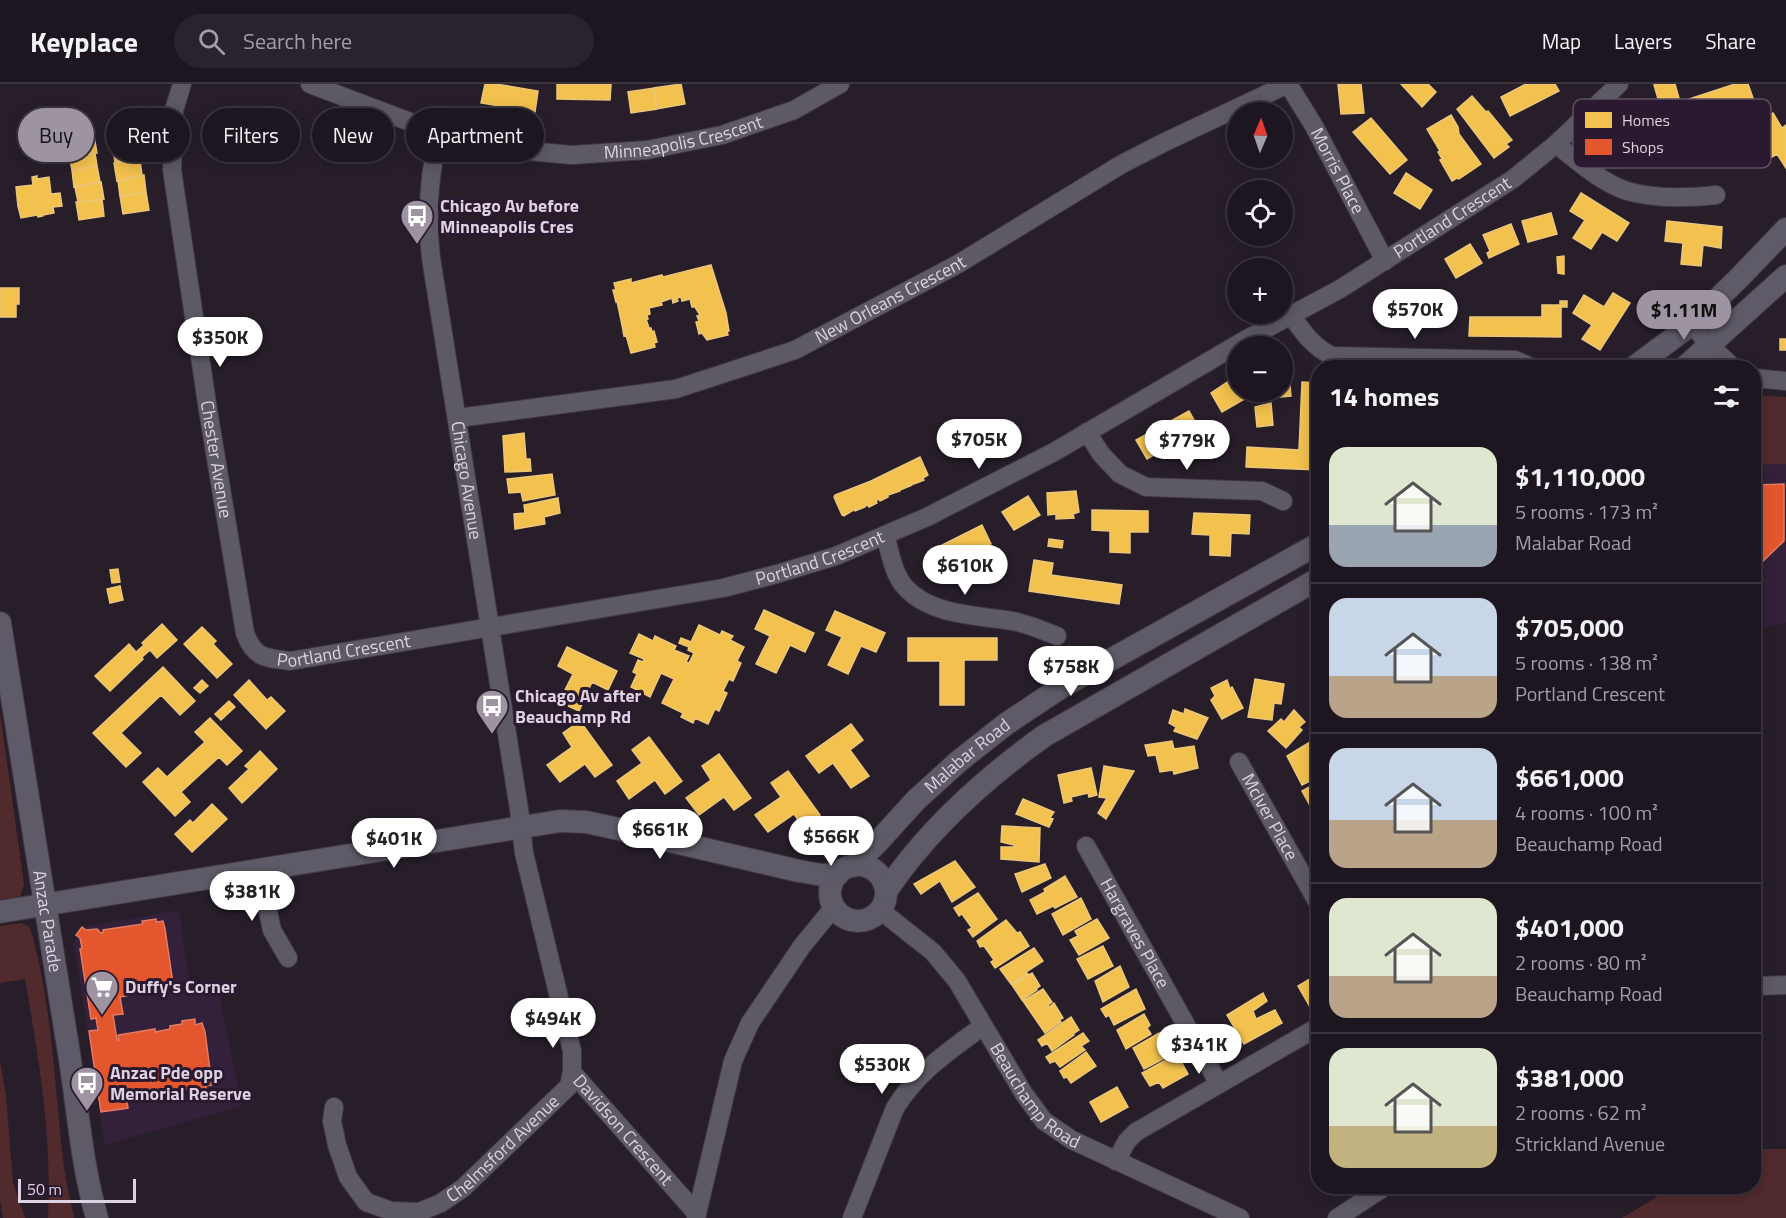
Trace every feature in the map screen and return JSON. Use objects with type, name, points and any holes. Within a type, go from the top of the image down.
[{"type":"main road","points":[[1644,360],[1692,324],[1786,229]]},
{"type":"main road","points":[[1693,360],[1786,276]]},
{"type":"main road","name":"Malabar Road","points":[[845,870],[877,843],[916,800],[959,761],[1006,724],[1060,688],[1311,548]]},
{"type":"main road","name":"Malabar Road","points":[[884,900],[923,841],[959,804],[1004,764],[1054,730],[1311,583]]},
{"type":"main road","name":"Anzac Parade","points":[[0,623],[82,1144],[97,1218]]},
{"type":"main road","points":[[0,912],[560,821],[586,822],[799,872],[822,875],[868,867],[875,870],[885,882],[884,900],[866,921],[856,922],[847,919],[820,885],[799,872]]},
{"type":"main road","points":[[832,903],[830,890],[845,870]]},
{"type":"street","name":"Chester Avenue","points":[[182,84],[173,121],[172,170],[243,624],[249,644],[256,654]]},
{"type":"street","name":"Minneapolis Crescent","points":[[310,84],[406,120]]},
{"type":"street","name":"Minneapolis Crescent","points":[[544,152],[572,155],[647,150],[722,135],[794,110],[840,84]]},
{"type":"street","name":"Morris Place","points":[[1288,84],[1314,126],[1385,261]]},
{"type":"street","name":"New Orleans Crescent","points":[[458,418],[676,389],[795,350],[958,264],[1122,164],[1165,141],[1288,84]]},
{"type":"street","name":"Portland Crescent","points":[[1603,99],[1619,84]]},
{"type":"street","name":"Portland Crescent","points":[[1293,314],[1340,289],[1513,179],[1573,128]]},
{"type":"street","points":[[1556,144],[1573,157]]},
{"type":"street","name":"Chicago Avenue","points":[[433,162],[430,176],[428,233],[522,827]]},
{"type":"street","points":[[1587,168],[1626,190],[1660,196],[1716,195]]},
{"type":"street","points":[[1293,318],[1318,349],[1332,356],[1515,360]]},
{"type":"street","name":"Portland Crescent","points":[[256,654],[270,659],[290,661],[723,588],[836,556],[937,512],[1054,452],[1275,324]]},
{"type":"street","points":[[1692,324],[1725,360]]},
{"type":"street","points":[[1761,379],[1786,381]]},
{"type":"street","points":[[1087,432],[1101,454],[1120,474],[1146,487],[1262,491],[1284,501]]},
{"type":"street","points":[[885,535],[895,569],[904,586],[922,601],[950,611],[1020,623],[1057,636]]},
{"type":"street","name":"McIver Place","points":[[1239,762],[1311,891]]},
{"type":"street","name":"Davidson Crescent","points":[[522,827],[524,853],[572,1051],[572,1072],[696,1216]]},
{"type":"street","name":"Hargraves Place","points":[[1086,846],[1219,1084]]},
{"type":"street","points":[[259,870],[272,930],[288,958]]},
{"type":"street","name":"Beauchamp Road","points":[[884,900],[957,981],[1024,1094],[1044,1120],[1071,1140],[1240,1218]]},
{"type":"street","points":[[696,1216],[733,1061],[750,1023],[832,903]]},
{"type":"street","points":[[1761,986],[1786,985]]},
{"type":"street","points":[[852,1218],[887,1127],[903,1094],[916,1078],[937,1059],[983,1026]]},
{"type":"street","points":[[1116,1161],[1127,1141],[1136,1132],[1311,1031]]},
{"type":"street","name":"Chelmsford Avenue","points":[[334,1107],[332,1121],[337,1145],[348,1177],[366,1202],[392,1211],[421,1215],[463,1188],[569,1086],[572,1072]]},
{"type":"street","points":[[1337,1218],[1374,1194]]},
{"type":"shaded area","points":[[1761,395],[1786,397],[1786,464],[1761,465]]},
{"type":"shaded area","points":[[1786,464],[1786,623],[1761,629],[1761,465]]},
{"type":"shaded area","points":[[0,713],[24,884],[20,897],[0,900]]},
{"type":"shaded area","points":[[179,910],[190,984],[216,979],[242,1106],[105,1145],[74,943],[87,926]]},
{"type":"shaded area","points":[[21,923],[30,927],[43,984],[64,1166],[74,1218],[48,1218],[46,1127],[25,979],[0,983],[0,926]]},
{"type":"shaded area","points":[[0,1061],[6,1096],[13,1183],[25,1218],[3,1218],[0,1200]]},
{"type":"shaded area","points":[[1761,1149],[1786,1149],[1786,1218],[1622,1218],[1661,1194],[1761,1194]]},
{"type":"building: Homes","points":[[485,84],[538,91],[536,108],[511,108],[481,103]]},
{"type":"building: Homes","points":[[557,84],[611,84],[610,100],[557,99]]},
{"type":"building: Homes","points":[[681,84],[685,104],[657,109],[654,88]]},
{"type":"building: Homes","points":[[1338,84],[1361,84],[1364,113],[1341,114]]},
{"type":"building: Homes","points":[[1401,84],[1428,84],[1436,92],[1422,107]]},
{"type":"building: Homes","points":[[1526,84],[1555,84],[1559,91],[1510,116],[1501,97]]},
{"type":"building: Homes","points":[[1675,84],[1679,99],[1658,99],[1654,85]]},
{"type":"building: Homes","points":[[1735,84],[1748,84],[1753,98],[1689,99]]},
{"type":"building: Homes","points":[[654,88],[657,109],[631,113],[628,92]]},
{"type":"building: Homes","points":[[1472,96],[1512,140],[1506,144],[1509,147],[1494,158],[1457,109]]},
{"type":"building: Homes","points":[[1773,113],[1782,128],[1786,125],[1786,168],[1777,154],[1771,158],[1771,114]]},
{"type":"building: Homes","points":[[1451,115],[1459,134],[1481,164],[1459,179],[1452,181],[1440,160],[1442,159],[1438,152],[1440,151],[1427,129]]},
{"type":"building: Homes","points":[[1371,118],[1407,160],[1390,174],[1353,132]]},
{"type":"building: Homes","points":[[94,136],[97,153],[94,153]]},
{"type":"building: Homes","points":[[95,153],[97,166],[72,170],[70,162],[94,162]]},
{"type":"building: Homes","points":[[140,162],[142,175],[117,181],[114,163]]},
{"type":"building: Homes","points":[[97,166],[100,182],[74,187],[72,170]]},
{"type":"building: Homes","points":[[1406,173],[1432,190],[1420,209],[1394,193]]},
{"type":"building: Homes","points":[[144,175],[146,192],[120,196],[118,181]]},
{"type":"building: Homes","points":[[37,176],[37,179],[49,177],[51,194],[60,193],[62,206],[53,207],[54,213],[21,218],[16,187],[33,185],[32,177]]},
{"type":"building: Homes","points":[[101,182],[104,199],[78,202],[75,187]]},
{"type":"building: Homes","points":[[146,192],[149,210],[123,214],[120,196]]},
{"type":"building: Homes","points":[[1581,193],[1629,223],[1617,241],[1602,232],[1591,249],[1573,238],[1585,220],[1570,211]]},
{"type":"building: Homes","points":[[102,199],[104,216],[79,220],[76,202]]},
{"type":"building: Homes","points":[[1551,213],[1557,234],[1528,242],[1522,221]]},
{"type":"building: Homes","points":[[1667,221],[1722,227],[1721,248],[1703,245],[1701,266],[1681,264],[1683,243],[1665,241]]},
{"type":"building: Homes","points":[[1511,224],[1519,244],[1489,258],[1487,253],[1490,251],[1483,235]]},
{"type":"building: Homes","points":[[1470,244],[1482,263],[1456,278],[1445,259]]},
{"type":"building: Homes","points":[[1564,256],[1564,274],[1558,273],[1557,257]]},
{"type":"building: Homes","points":[[711,265],[726,313],[728,335],[707,340],[702,333],[699,334],[696,322],[699,321],[697,316],[700,315],[695,307],[692,307],[690,299],[682,301],[681,297],[673,303],[672,298],[661,302],[662,305],[649,308],[650,314],[646,319],[649,328],[652,332],[654,331],[657,342],[654,343],[655,347],[631,353],[626,335],[624,336],[623,331],[627,328],[623,330],[613,290],[616,290],[614,283],[631,279],[631,283]]},
{"type":"building: Homes","points":[[0,288],[19,288],[16,317],[0,317]]},
{"type":"building: Homes","points":[[1613,293],[1630,303],[1600,350],[1582,339],[1592,325],[1573,313],[1584,295],[1604,307]]},
{"type":"building: Homes","points":[[1560,301],[1567,301],[1567,307],[1561,307],[1561,337],[1469,336],[1470,317],[1542,317],[1542,305],[1560,305]]},
{"type":"building: Homes","points":[[1780,339],[1786,339],[1786,350],[1780,350]]},
{"type":"building: Homes","points":[[1227,382],[1227,402],[1239,402],[1222,412],[1211,393]]},
{"type":"building: Homes","points":[[1302,382],[1311,383],[1311,470],[1246,467],[1247,447],[1299,450]]},
{"type":"building: Homes","points":[[1271,403],[1273,425],[1257,427],[1255,407]]},
{"type":"building: Homes","points":[[1189,411],[1199,429],[1147,459],[1136,440]]},
{"type":"building: Homes","points":[[524,433],[526,459],[530,459],[531,471],[505,472],[503,436]]},
{"type":"building: Homes","points":[[920,457],[928,475],[923,478],[924,480],[911,483],[912,485],[880,501],[879,499],[877,503],[869,507],[867,504],[865,507],[842,515],[835,495],[871,481]]},
{"type":"building: Homes","points":[[552,474],[555,495],[523,501],[521,492],[509,493],[507,479]]},
{"type":"building: Homes","points":[[1076,491],[1079,512],[1073,514],[1074,518],[1056,519],[1056,514],[1048,515],[1047,493]]},
{"type":"building: Homes","points":[[1028,496],[1040,515],[1014,530],[1002,512]]},
{"type":"building: Homes","points":[[558,498],[560,513],[544,517],[545,524],[515,529],[514,514],[525,513],[524,505]]},
{"type":"building: Homes","points":[[1092,510],[1148,511],[1148,532],[1130,532],[1130,553],[1110,552],[1110,531],[1092,530]]},
{"type":"building: Homes","points":[[1194,513],[1250,515],[1249,534],[1231,533],[1230,556],[1210,555],[1210,535],[1192,534]]},
{"type":"building: Homes","points":[[982,525],[991,544],[937,570],[928,552]]},
{"type":"building: Homes","points":[[1049,539],[1063,541],[1062,548],[1048,546]]},
{"type":"building: Homes","points":[[995,558],[1003,560],[1001,568],[993,566]]},
{"type":"building: Homes","points":[[1034,560],[1053,563],[1051,575],[1122,585],[1119,604],[1029,591]]},
{"type":"building: Homes","points":[[118,569],[120,582],[112,583],[110,570]]},
{"type":"building: Homes","points":[[120,586],[123,600],[110,603],[107,589]]},
{"type":"building: Homes","points":[[764,610],[814,633],[805,652],[790,645],[776,673],[756,664],[770,636],[755,629]]},
{"type":"building: Homes","points":[[835,611],[885,633],[876,652],[861,646],[848,674],[828,665],[842,637],[826,630]]},
{"type":"building: Homes","points":[[162,624],[177,640],[157,658],[150,650],[110,691],[95,676],[129,644],[136,652]]},
{"type":"building: Homes","points":[[699,625],[720,635],[722,631],[733,636],[730,640],[744,647],[737,661],[741,663],[733,681],[729,679],[723,691],[727,693],[719,711],[715,709],[708,724],[695,718],[693,723],[681,717],[683,713],[662,703],[674,679],[661,673],[650,697],[631,687],[637,674],[633,672],[638,660],[643,662],[644,659],[630,653],[639,634],[653,641],[655,636],[676,646],[674,650],[689,656],[686,662],[689,663],[694,653],[688,650],[689,647],[679,643],[681,638],[691,642]]},
{"type":"building: Homes","points":[[202,627],[216,641],[213,644],[232,664],[217,678],[184,644]]},
{"type":"building: Homes","points":[[908,638],[997,638],[997,660],[964,660],[964,705],[940,705],[940,661],[908,661]]},
{"type":"building: Homes","points":[[567,647],[617,671],[608,690],[592,682],[579,711],[559,702],[573,674],[558,666]]},
{"type":"building: Homes","points":[[163,667],[195,701],[180,715],[161,695],[121,733],[141,753],[126,767],[93,733]]},
{"type":"building: Homes","points":[[1255,679],[1284,684],[1281,704],[1274,703],[1272,720],[1248,717]]},
{"type":"building: Homes","points":[[202,680],[208,686],[200,693],[194,688]]},
{"type":"building: Homes","points":[[249,680],[267,700],[271,697],[285,711],[266,729],[234,695]]},
{"type":"building: Homes","points":[[1227,680],[1230,689],[1232,687],[1243,708],[1222,719],[1211,700],[1215,696],[1211,688]]},
{"type":"building: Homes","points":[[229,701],[235,707],[221,720],[215,714]]},
{"type":"building: Homes","points":[[1185,709],[1208,718],[1197,739],[1174,731],[1176,727],[1169,723],[1173,710],[1184,714]]},
{"type":"building: Homes","points":[[1294,710],[1305,722],[1299,727],[1302,730],[1286,748],[1268,731],[1281,719],[1284,722]]},
{"type":"building: Homes","points":[[210,718],[242,751],[227,765],[219,757],[181,792],[190,802],[175,816],[143,782],[158,768],[167,777],[205,742],[195,732]]},
{"type":"building: Homes","points":[[580,721],[612,765],[595,777],[585,764],[560,782],[547,765],[572,747],[563,733]]},
{"type":"building: Homes","points":[[851,724],[863,740],[850,750],[869,776],[851,788],[833,763],[819,773],[806,756]]},
{"type":"building: Homes","points":[[649,737],[682,781],[665,794],[655,780],[629,799],[617,781],[642,763],[632,750]]},
{"type":"building: Homes","points":[[1172,741],[1174,749],[1194,746],[1198,768],[1174,774],[1173,770],[1160,772],[1156,755],[1148,756],[1145,745]]},
{"type":"building: Homes","points":[[1311,741],[1311,757],[1308,759],[1311,762],[1311,780],[1302,785],[1287,756]]},
{"type":"building: Homes","points":[[260,751],[277,769],[242,803],[229,788],[249,769],[245,766]]},
{"type":"building: Homes","points":[[719,754],[751,798],[734,810],[724,797],[699,815],[686,798],[711,780],[702,766]]},
{"type":"building: Homes","points":[[1104,766],[1134,771],[1106,819],[1098,813],[1107,798],[1099,797]]},
{"type":"building: Homes","points":[[1091,768],[1097,795],[1089,797],[1088,793],[1071,797],[1072,801],[1064,803],[1058,775]]},
{"type":"building: Homes","points":[[788,771],[820,815],[803,827],[794,814],[768,832],[755,815],[781,797],[771,783]]},
{"type":"building: Homes","points":[[1311,786],[1311,807],[1302,791]]},
{"type":"building: Homes","points":[[1023,799],[1054,812],[1050,818],[1053,819],[1049,827],[1016,814]]},
{"type":"building: Homes","points":[[212,804],[227,819],[192,852],[175,834],[190,820],[193,823]]},
{"type":"building: Homes","points":[[1002,826],[1040,828],[1039,862],[1001,859],[1001,847],[1014,847],[1014,845],[1001,842]]},
{"type":"building: Homes","points":[[955,861],[975,887],[952,902],[940,881],[921,894],[914,884]]},
{"type":"building: Homes","points":[[1045,864],[1051,878],[1022,892],[1015,874]]},
{"type":"building: Homes","points":[[1065,876],[1077,897],[1037,914],[1030,900],[1045,892],[1044,889]]},
{"type":"building: Homes","points":[[978,893],[997,919],[973,937],[968,930],[972,928],[962,914],[959,916],[954,908]]},
{"type":"building: Homes","points":[[1081,898],[1091,919],[1063,935],[1052,914]]},
{"type":"building: Homes","points":[[1097,919],[1109,938],[1079,955],[1070,940],[1078,936],[1075,931]]},
{"type":"building: Homes","points":[[1006,920],[1017,933],[1020,932],[1029,946],[995,968],[991,962],[994,960],[984,946],[980,947],[977,941]]},
{"type":"building: Homes","points":[[1103,946],[1113,966],[1088,979],[1077,959]]},
{"type":"building: Homes","points":[[1034,948],[1043,961],[1026,972],[1028,974],[1011,984],[1000,969]]},
{"type":"building: Homes","points":[[1120,966],[1129,987],[1103,1002],[1095,981]]},
{"type":"building: Homes","points":[[1032,973],[1040,986],[1022,1000],[1012,985]]},
{"type":"building: Homes","points":[[1311,978],[1310,1007],[1298,986]]},
{"type":"building: Homes","points":[[1043,989],[1052,1002],[1048,1005],[1049,1007],[1054,1003],[1063,1018],[1045,1033],[1023,1001]]},
{"type":"building: Homes","points":[[1136,989],[1145,1009],[1114,1025],[1109,1015],[1106,1017],[1101,1009]]},
{"type":"building: Homes","points":[[1263,993],[1267,1001],[1253,1011],[1256,1019],[1275,1010],[1282,1023],[1244,1044],[1227,1015]]},
{"type":"building: Homes","points":[[1144,1014],[1150,1025],[1147,1028],[1151,1034],[1126,1049],[1117,1030]]},
{"type":"building: Homes","points":[[1071,1017],[1079,1030],[1074,1035],[1052,1051],[1047,1043],[1042,1046],[1038,1040]]},
{"type":"building: Homes","points":[[1083,1033],[1089,1041],[1081,1046],[1085,1050],[1060,1067],[1055,1061],[1050,1063],[1046,1057]]},
{"type":"building: Homes","points":[[1159,1033],[1171,1055],[1144,1069],[1133,1048]]},
{"type":"building: Homes","points":[[1086,1052],[1096,1066],[1071,1083],[1060,1071]]},
{"type":"building: Homes","points":[[1177,1054],[1188,1074],[1163,1088],[1159,1082],[1150,1086],[1142,1073]]},
{"type":"building: Homes","points":[[1117,1087],[1128,1107],[1101,1122],[1090,1102]]},
{"type":"building: Shops","points":[[1784,484],[1784,541],[1761,563],[1761,485]]},
{"type":"building: Shops","name":"Duffy's Corner","points":[[156,919],[156,922],[163,921],[173,983],[166,984],[167,990],[154,992],[153,988],[129,992],[130,995],[120,997],[123,1014],[113,1015],[117,1040],[119,1040],[118,1035],[170,1029],[170,1026],[182,1024],[182,1021],[195,1019],[195,1025],[202,1023],[205,1032],[212,1085],[206,1086],[206,1090],[193,1092],[192,1088],[140,1097],[141,1099],[127,1101],[128,1108],[101,1112],[89,1031],[98,1030],[96,1018],[91,1019],[80,949],[82,948],[80,938],[76,935],[82,927],[86,930],[97,929],[103,933],[103,930],[143,924],[142,921]]},
{"type":"place","name":"Chicago Av before Minneapolis Cres","points":[[417,245]]},
{"type":"place","name":"Chicago Av after Beauchamp Rd","points":[[492,735]]},
{"type":"place","name":"Duffy's Corner","points":[[102,1016]]},
{"type":"place","name":"Anzac Pde opp Memorial Reserve","points":[[87,1112]]}]
